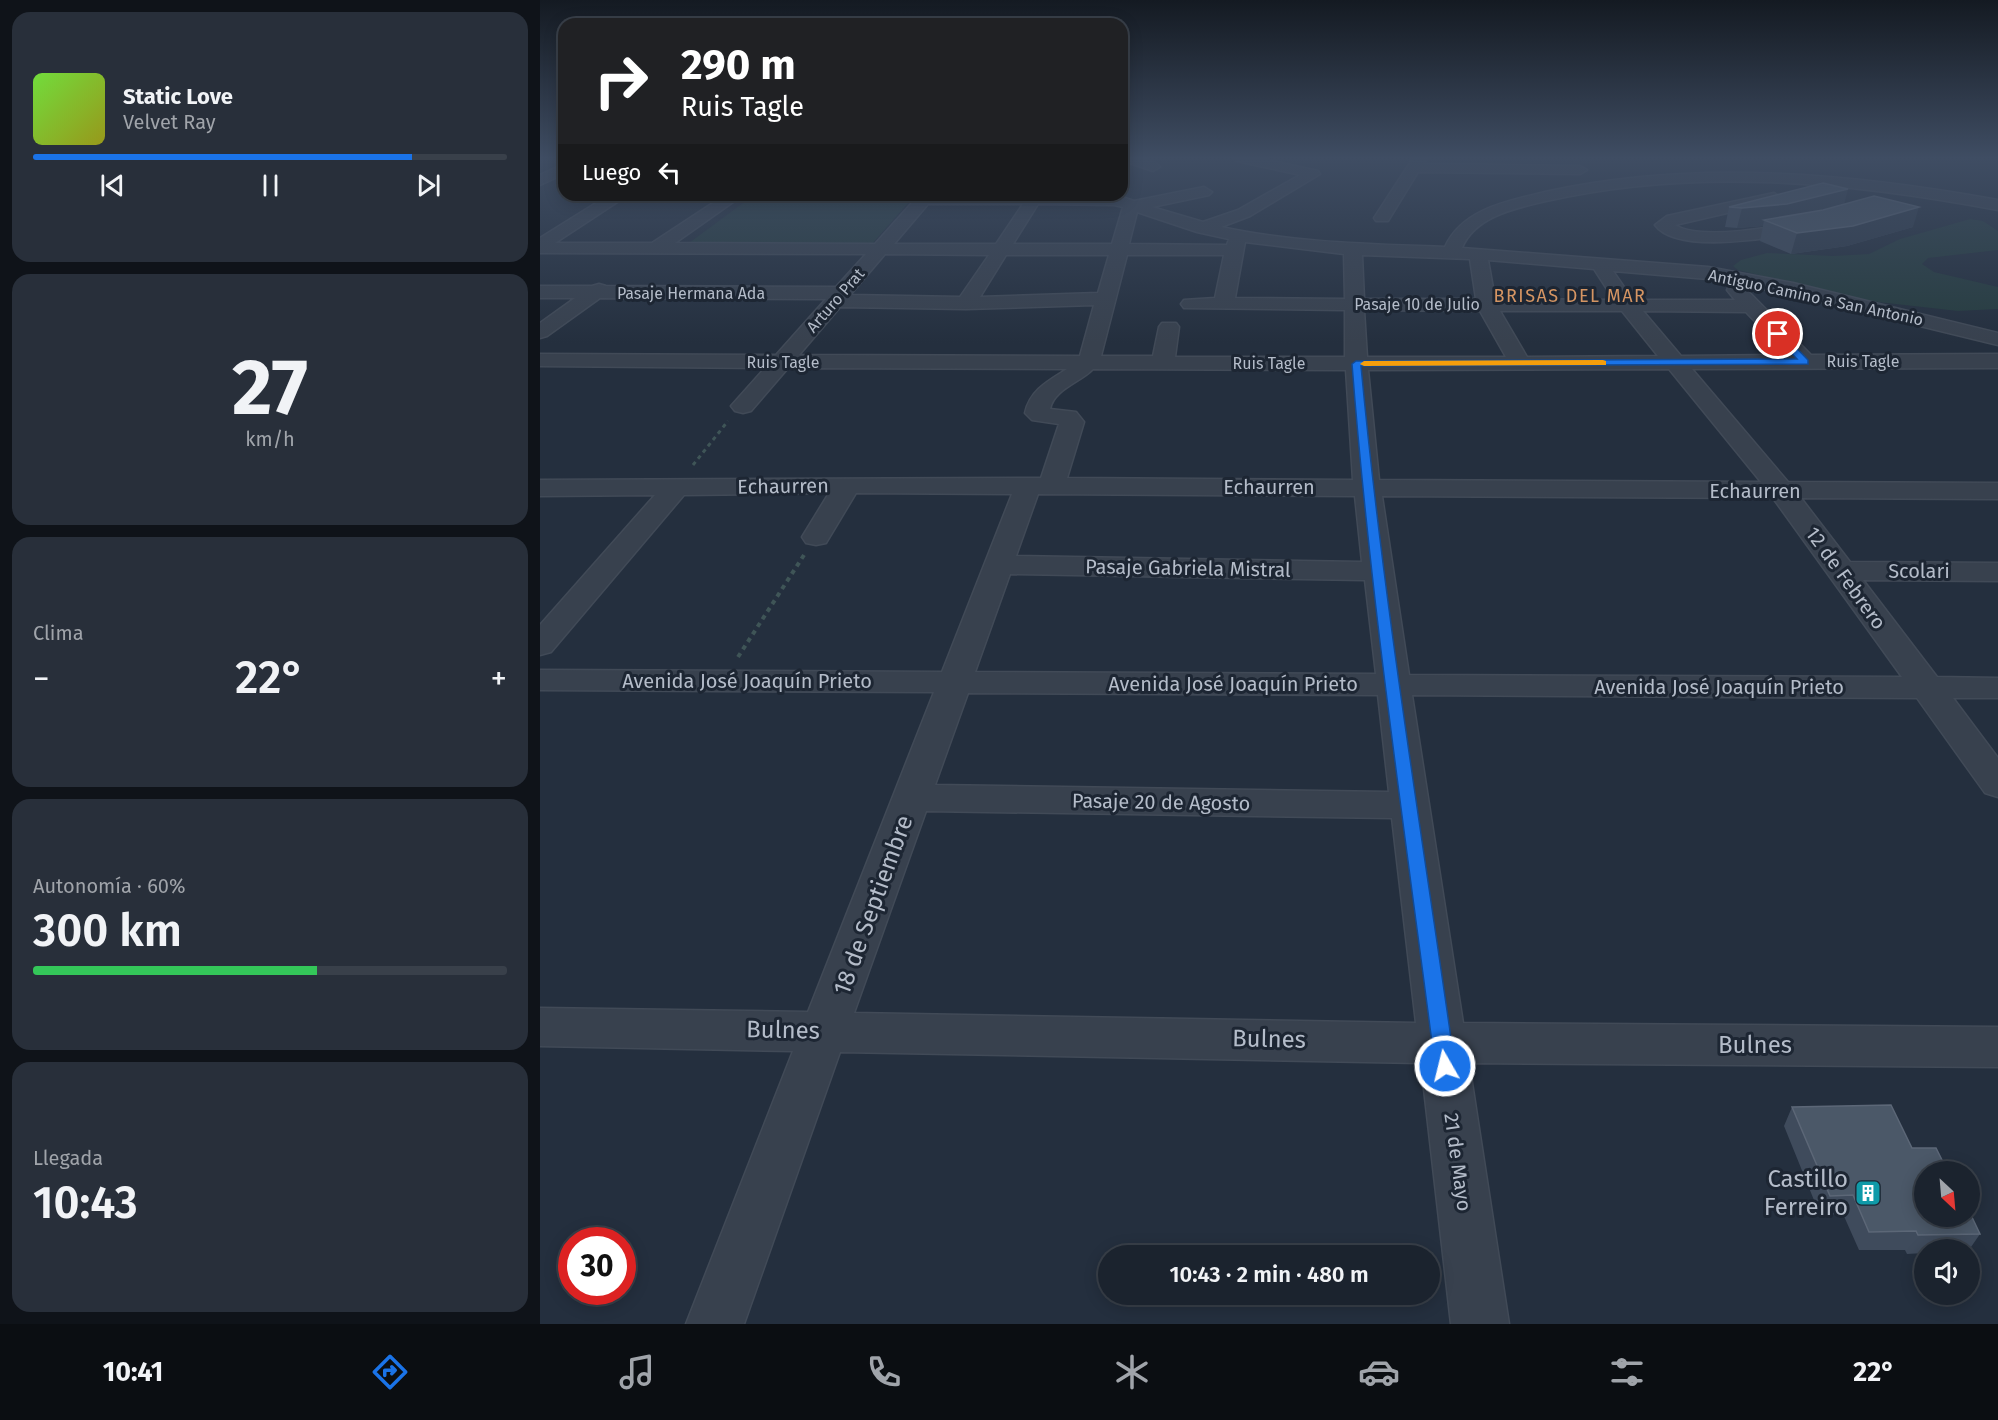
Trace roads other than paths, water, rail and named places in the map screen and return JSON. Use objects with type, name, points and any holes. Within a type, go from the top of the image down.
[{"type":"street","points":[[540,246],[581,220]]},
{"type":"street","points":[[540,332],[699,220]]},
{"type":"street","name":"Arturo Prat","points":[[743,406],[905,220]]},
{"type":"street","points":[[966,303],[1021,220]]},
{"type":"street","points":[[1089,361],[1119,250],[1117,220]]},
{"type":"street","name":"Antiguo Camino a San Antonio","points":[[1177,220],[1203,228],[1236,243],[1281,243],[1353,249],[1478,254],[1723,275],[1998,339]]},
{"type":"street","points":[[1203,228],[1225,220]]},
{"type":"street","points":[[1452,253],[1463,231],[1482,220]]},
{"type":"street","points":[[1672,220],[1663,225],[1667,230],[1684,234],[1727,236],[1766,233],[1823,222]]},
{"type":"street","points":[[540,246],[656,249],[1119,250],[1236,243],[1224,304]]},
{"type":"street","name":"21 de Mayo","points":[[1353,249],[1356,364],[1367,487],[1480,1324]]},
{"type":"street","points":[[1478,254],[1486,304],[1520,363]]},
{"type":"street","name":"12 de Febrero","points":[[1599,263],[1628,306],[1782,491],[1998,784]]},
{"type":"street","points":[[1723,275],[1805,362]]},
{"type":"street","name":"Pasaje Hermana Ada","points":[[540,292],[838,297],[966,303],[1106,299]]},
{"type":"street","name":"Pasaje 10 de Julio","points":[[1191,304],[1751,306]]},
{"type":"street","points":[[1163,362],[1169,327]]},
{"type":"street","name":"Ruis Tagle","points":[[540,360],[1356,364],[1998,361]]},
{"type":"street","name":"18 de Septiembre","points":[[715,1324],[999,565],[1072,422],[1063,416],[1040,415],[1037,413],[1038,403],[1048,391],[1074,375],[1089,361]]},
{"type":"street","points":[[816,537],[847,485]]},
{"type":"street","name":"Echaurren","points":[[540,488],[847,485],[1998,491]]},
{"type":"street","points":[[540,645],[675,488]]},
{"type":"street","name":"Pasaje Gabriela Mistral","points":[[999,565],[1378,571]]},
{"type":"street","name":"Scolari","points":[[1841,571],[1998,572]]},
{"type":"street","name":"Avenida José Joaquín Prieto","points":[[540,680],[1998,688]]},
{"type":"street","name":"Pasaje 20 de Agosto","points":[[913,798],[1410,806]]},
{"type":"street","name":"Bulnes","points":[[540,1027],[1442,1043],[1998,1047]]},
{"type":"place","name":"Castillo Ferreiro","points":[[1868,1193]]},
{"type":"district","name":"BRISAS DEL MAR","points":[[1570,296]]}]
